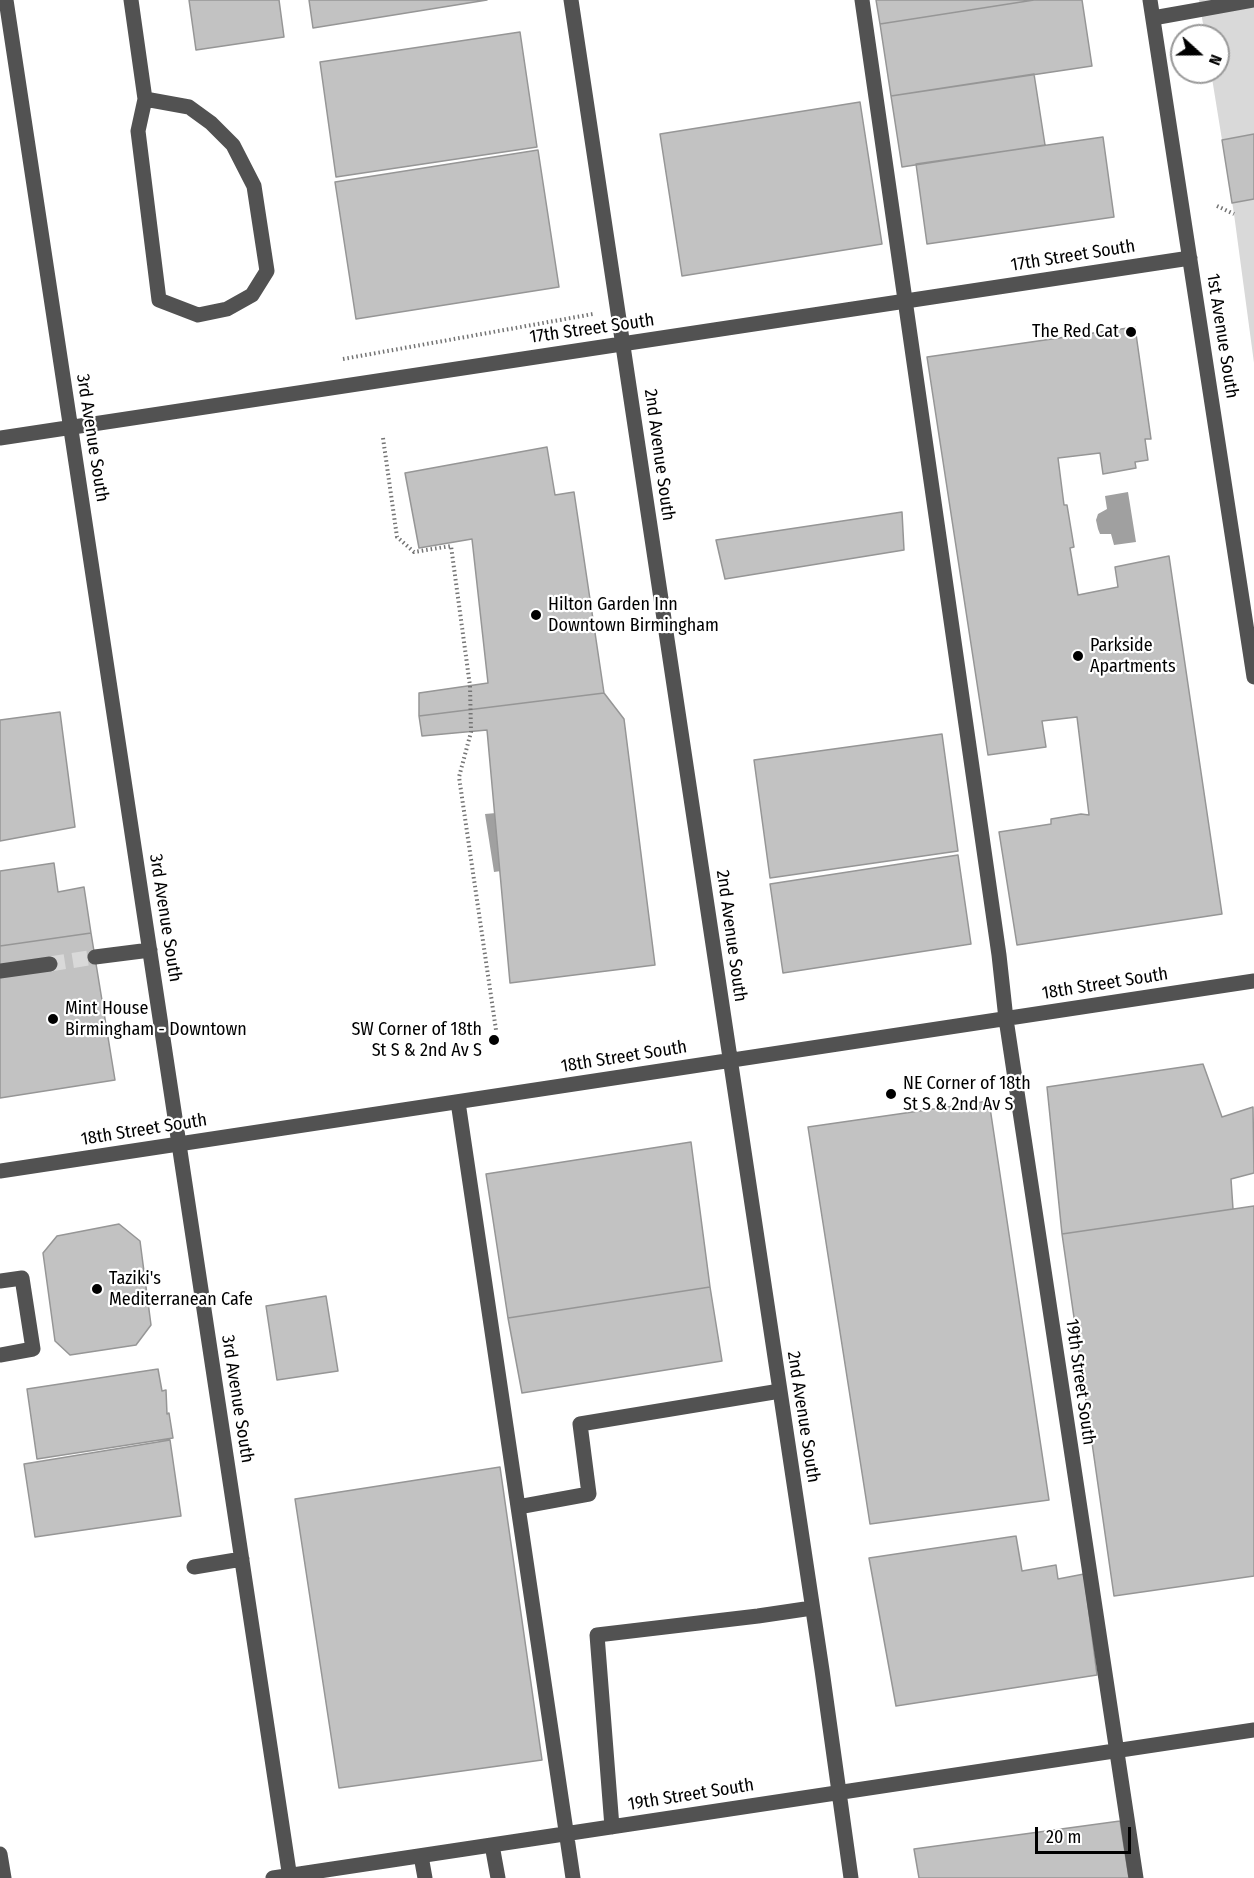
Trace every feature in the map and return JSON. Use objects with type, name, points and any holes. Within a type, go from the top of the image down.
[{"type":"street","name":"3rd Avenue South","points":[[6,0],[290,1877]]},
{"type":"street","points":[[131,0],[144,99],[138,131],[159,300],[198,315],[227,309],[252,295],[267,271],[254,186],[233,145],[212,123],[189,107],[144,99]]},
{"type":"street","name":"2nd Avenue South","points":[[571,0],[851,1878]]},
{"type":"street","name":"19th Street South","points":[[862,0],[999,955],[1006,1018],[1115,1751]]},
{"type":"street","name":"1st Avenue South","points":[[1150,0],[1254,677]]},
{"type":"street","points":[[1153,18],[1254,0]]},
{"type":"street","name":"17th Street South","points":[[0,438],[1190,258]]},
{"type":"street","points":[[96,957],[150,950]]},
{"type":"street","points":[[0,971],[50,964]]},
{"type":"street","name":"18th Street South","points":[[0,1171],[1254,981]]},
{"type":"street","points":[[458,1102],[573,1878]]},
{"type":"street","points":[[0,1281],[22,1278],[33,1349],[0,1354]]},
{"type":"street","points":[[518,1507],[589,1494],[580,1424],[780,1390]]},
{"type":"street","points":[[195,1567],[242,1559]]},
{"type":"street","points":[[612,1827],[597,1635],[812,1608]]},
{"type":"street","name":"19th Street South","points":[[273,1878],[1254,1730]]},
{"type":"street","points":[[1115,1751],[1136,1878]]},
{"type":"street","points":[[492,1845],[498,1878]]},
{"type":"street","points":[[0,1854],[4,1878]]},
{"type":"street","points":[[421,1856],[425,1878]]},
{"type":"path","points":[[1217,206],[1233,214]]},
{"type":"path","points":[[337,360],[593,314],[592,307]]},
{"type":"path","points":[[383,438],[398,537],[414,552],[451,546],[470,686],[471,732],[459,777],[496,1030]]},
{"type":"shaded area","points":[[1199,0],[1254,0],[1254,363],[1234,214],[1213,84],[1230,84],[1230,24],[1203,24]]},
{"type":"shaded area","points":[[1128,492],[1136,542],[1114,545],[1111,534],[1100,534],[1096,520],[1098,514],[1107,509],[1105,496]]},
{"type":"shaded area","points":[[507,812],[515,869],[494,872],[485,814]]},
{"type":"building","points":[[189,0],[279,0],[284,37],[196,50]]},
{"type":"building","points":[[309,0],[487,0],[313,28]]},
{"type":"building","points":[[876,0],[1034,0],[880,24]]},
{"type":"building","points":[[1034,0],[1082,0],[1092,66],[891,96],[880,24]]},
{"type":"building","points":[[520,32],[537,147],[336,177],[320,62]]},
{"type":"building","points":[[1034,74],[1045,145],[902,167],[891,96]]},
{"type":"building","points":[[860,102],[882,244],[682,276],[660,134]]},
{"type":"building","points":[[1254,134],[1254,199],[1232,203],[1222,140]]},
{"type":"building","points":[[1103,137],[1114,217],[927,244],[916,164]]},
{"type":"building","points":[[538,150],[559,287],[356,319],[335,182]]},
{"type":"building","name":"Parkside Apartments","points":[[1135,327],[1151,439],[1145,439],[1148,460],[1135,462],[1136,468],[1103,474],[1100,453],[1058,458],[1064,505],[1067,505],[1074,547],[1070,548],[1078,595],[1118,587],[1115,567],[1169,556],[1222,914],[1017,945],[999,832],[1051,824],[1051,819],[1081,814],[1089,815],[1077,717],[1042,721],[1046,747],[988,755],[927,357]]},
{"type":"building","name":"Hilton Garden Inn Downtown Birmingham","points":[[547,447],[555,495],[574,492],[604,693],[419,716],[419,693],[488,683],[472,539],[419,548],[405,473]]},
{"type":"building","points":[[902,512],[904,550],[725,579],[716,540]]},
{"type":"building","points":[[604,693],[624,719],[655,965],[510,983],[487,730],[422,736],[419,716]]},
{"type":"building","points":[[60,712],[75,827],[0,841],[0,720]]},
{"type":"building","points":[[942,734],[958,851],[770,878],[754,760]]},
{"type":"building","points":[[958,855],[971,944],[783,973],[770,884]]},
{"type":"building","points":[[54,863],[58,892],[84,887],[91,933],[0,946],[0,871]]},
{"type":"building","name":"Mint House Birmingham - Downtown","points":[[91,933],[115,1080],[0,1098],[0,946]]},
{"type":"building","points":[[1203,1064],[1222,1117],[1253,1107],[1254,1173],[1231,1179],[1233,1209],[1062,1234],[1047,1087]]},
{"type":"building","points":[[989,1101],[1049,1500],[870,1524],[808,1127]]},
{"type":"building","points":[[691,1142],[710,1287],[508,1318],[486,1174]]},
{"type":"building","points":[[1254,1206],[1254,1576],[1114,1596],[1062,1234]]},
{"type":"building","name":"Taziki's Mediterranean Cafe","points":[[119,1224],[140,1241],[151,1325],[136,1345],[70,1355],[55,1341],[43,1253],[57,1236]]},
{"type":"building","points":[[710,1287],[722,1361],[522,1393],[508,1318]]},
{"type":"building","points":[[326,1296],[338,1371],[277,1380],[266,1306]]},
{"type":"building","points":[[158,1369],[162,1391],[166,1390],[167,1414],[169,1413],[173,1438],[37,1459],[27,1389]]},
{"type":"building","points":[[170,1440],[181,1516],[35,1537],[24,1464]]},
{"type":"building","points":[[500,1467],[542,1760],[339,1788],[295,1499]]},
{"type":"building","points":[[1016,1536],[1022,1571],[1056,1565],[1058,1579],[1084,1574],[1097,1675],[896,1706],[869,1558]]},
{"type":"building","points":[[1120,1821],[1129,1878],[919,1878],[914,1849]]},
{"type":"tunnel","points":[[50,964],[95,957]]},
{"type":"place","name":"The Red Cat","points":[[1131,332]]},
{"type":"place","name":"Hilton Garden Inn Downtown Birmingham","points":[[536,615]]},
{"type":"place","name":"Parkside Apartments","points":[[1078,656]]},
{"type":"place","name":"Mint House Birmingham - Downtown","points":[[53,1019]]},
{"type":"place","name":"SW Corner of 18th St S & 2nd Av S","points":[[494,1040]]},
{"type":"place","name":"NE Corner of 18th St S & 2nd Av S","points":[[891,1094]]},
{"type":"place","name":"Taziki's Mediterranean Cafe","points":[[97,1289]]}]
